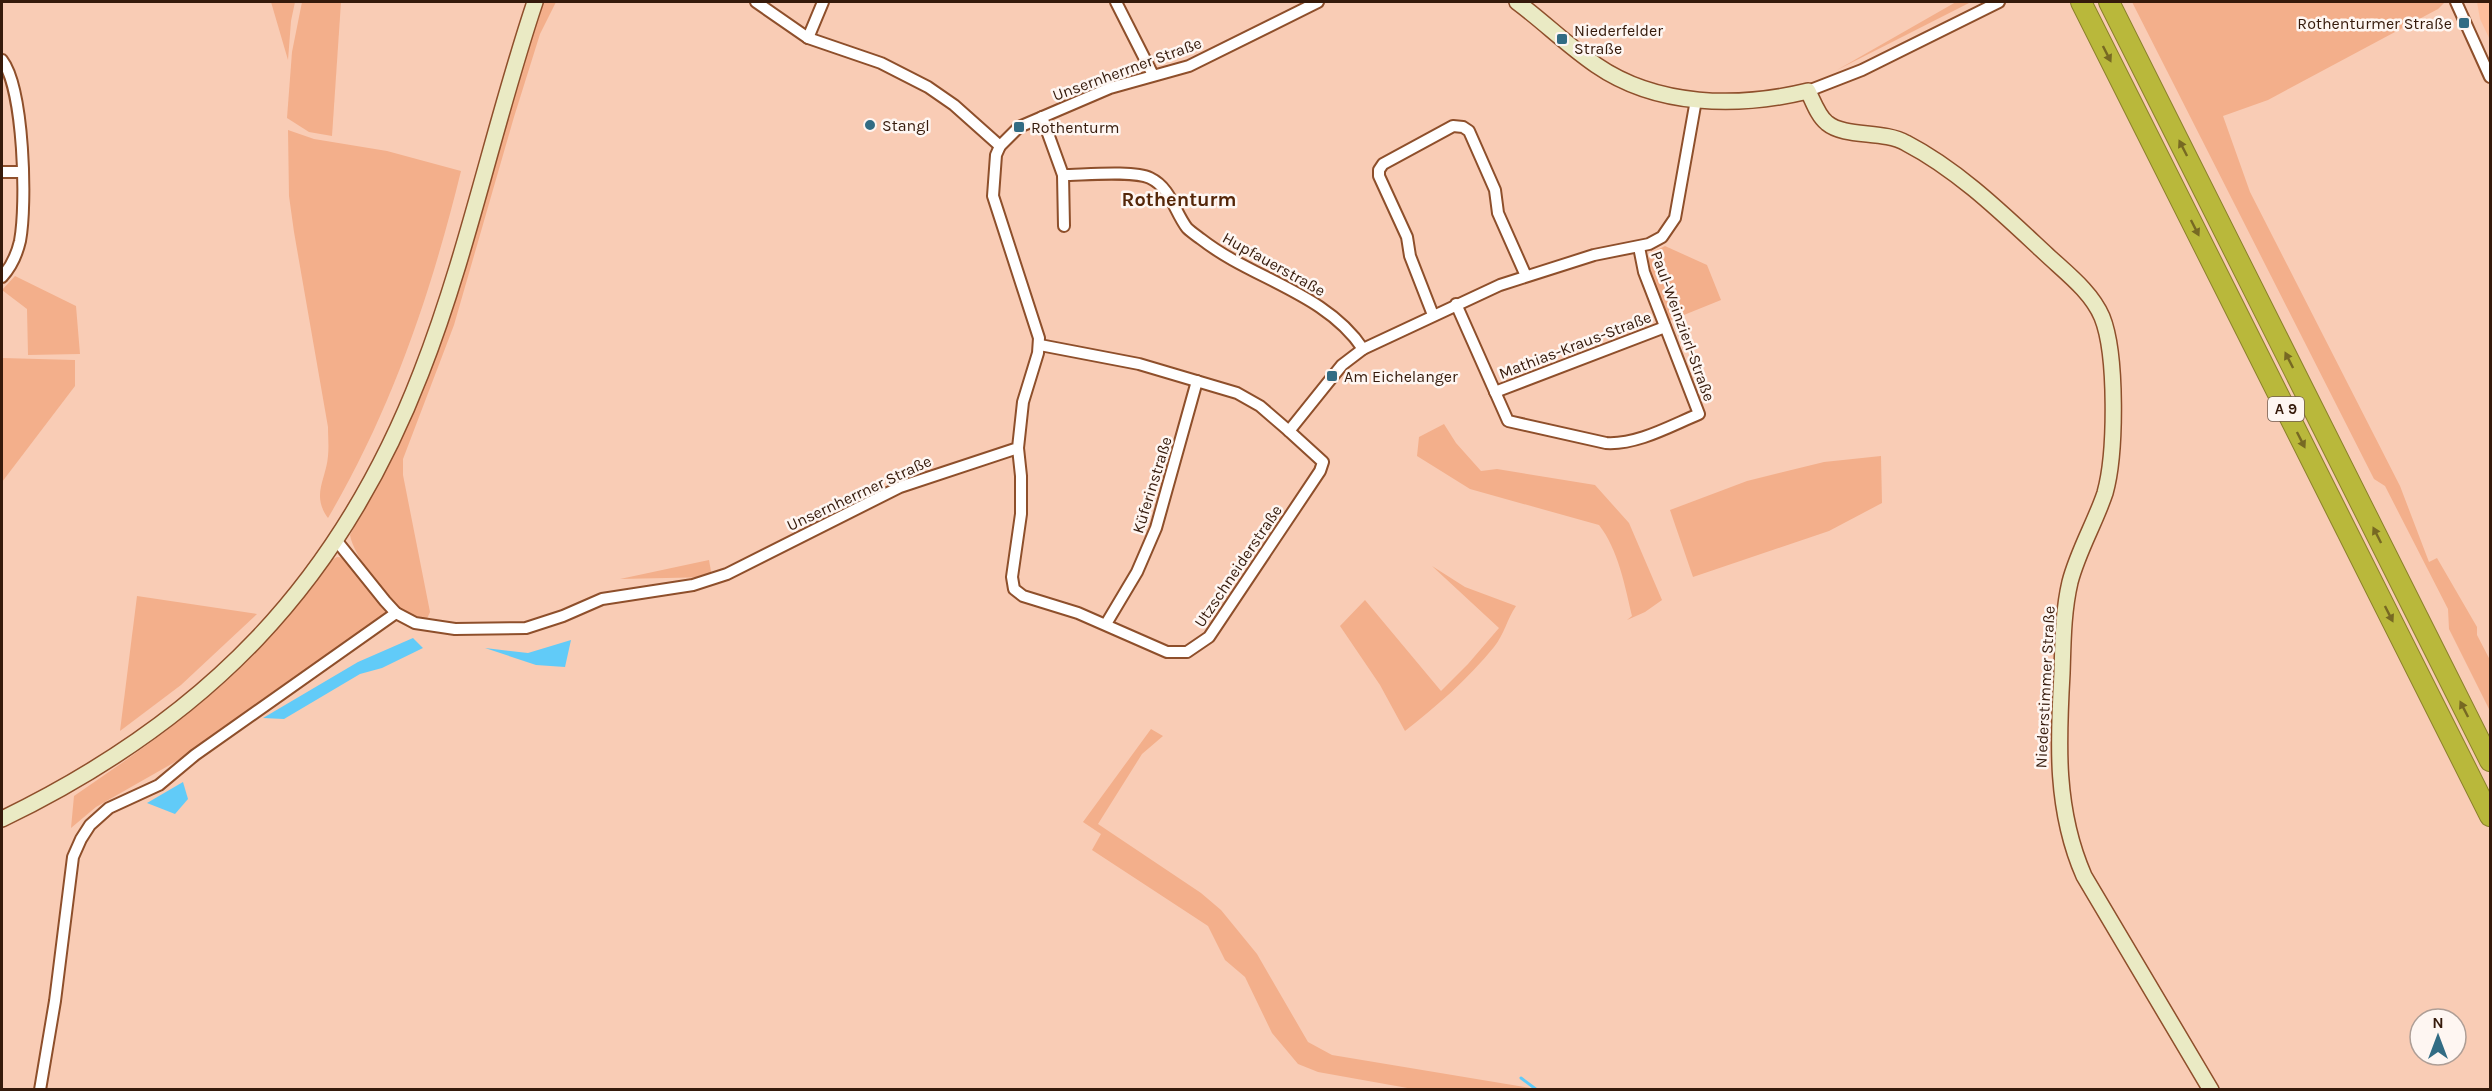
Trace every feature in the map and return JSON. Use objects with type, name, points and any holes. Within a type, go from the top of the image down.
[{"type":"highway","name":"A 9","points":[[2081,2],[2490,816]]},
{"type":"highway","name":"A 9","points":[[2109,2],[2490,761]]},
{"type":"street","points":[[2,819],[47,797],[119,755],[199,694],[277,618],[299,592],[336,540],[387,452],[422,372],[462,248],[498,118],[534,2]]},
{"type":"street","points":[[756,2],[808,38],[903,73],[954,105],[1000,146],[994,170],[993,196],[1040,345],[1023,402],[1018,448]]},
{"type":"street","points":[[808,38],[823,2]]},
{"type":"street","points":[[1116,2],[1153,75]]},
{"type":"street","name":"Unsernherrner Straße","points":[[1000,146],[1019,127],[1110,88],[1189,66],[1318,2]]},
{"type":"street","points":[[1517,2],[1611,75],[1652,92],[1696,100],[1763,99],[1808,91],[1863,70],[1998,2]]},
{"type":"street","points":[[2456,2],[2490,77]]},
{"type":"street","points":[[2,60],[11,77],[18,104],[21,172],[20,239],[12,261],[2,277]]},
{"type":"street","name":"Niederstimmer Straße","points":[[1808,91],[1822,118],[1834,127],[1881,134],[1905,142],[1983,197],[2079,285],[2102,316],[2106,330],[2111,378],[2112,455],[2105,491],[2075,566],[2067,602],[2060,720],[2062,807],[2073,851],[2084,876],[2211,1089]]},
{"type":"street","points":[[1040,345],[1139,364],[1248,398],[1289,430],[1342,365],[1363,349],[1456,304],[1526,276],[1594,255],[1639,246],[1662,237],[1675,218],[1696,100]]},
{"type":"street","name":"Unsernherrner Straße","points":[[1042,117],[1063,175],[1064,226]]},
{"type":"street","points":[[1433,315],[1410,256],[1407,237],[1379,176],[1379,170],[1383,164],[1453,126],[1469,132],[1495,190],[1498,213],[1526,276]]},
{"type":"street","points":[[2,172],[21,172]]},
{"type":"street","name":"Hupfauerstraße","points":[[1063,175],[1146,176],[1156,181],[1175,204],[1187,228],[1206,243],[1329,313],[1344,324],[1363,349]]},
{"type":"street","name":"Paul-Weinzierl-Straße","points":[[1456,304],[1508,421],[1606,443],[1619,444],[1634,440],[1699,414],[1644,272],[1639,246]]},
{"type":"street","name":"Mathias-Kraus-Straße","points":[[1495,392],[1665,327]]},
{"type":"street","name":"Küferinstraße","points":[[1106,624],[1137,572],[1156,528],[1197,381]]},
{"type":"street","name":"Utzschneiderstraße","points":[[1018,448],[1021,494],[1012,577],[1014,589],[1023,596],[1106,624],[1167,652],[1187,652],[1203,644],[1320,471],[1323,462],[1319,456],[1289,430]]},
{"type":"street","name":"Unsernherrner Straße","points":[[396,613],[415,623],[436,628],[526,628],[563,616],[602,599],[670,590],[713,579],[900,487],[1018,448]]},
{"type":"street","points":[[40,1089],[55,1001],[74,857],[90,825],[109,808],[159,785],[195,755],[396,613],[336,540]]},
{"type":"shaded area","points":[[271,2],[295,2],[288,60]]},
{"type":"shaded area","points":[[302,2],[341,2],[332,136],[309,132],[287,118],[292,52]]},
{"type":"shaded area","points":[[540,2],[556,2],[540,34],[454,325],[403,459],[403,475],[430,612],[426,621],[404,612],[389,598],[357,554],[350,535],[396,450],[416,404]]},
{"type":"shaded area","points":[[1956,2],[1971,2],[1837,70]]},
{"type":"shaded area","points":[[2132,2],[2445,2],[2438,9],[2268,100],[2223,116],[2250,192],[2400,486],[2429,562],[2437,558],[2477,627],[2477,635],[2490,660],[2490,711],[2449,629],[2448,609],[2385,486],[2374,479]]},
{"type":"shaded area","points":[[2477,2],[2490,2],[2490,40],[2480,19]]},
{"type":"shaded area","points":[[288,130],[314,139],[387,151],[461,171],[437,261],[407,349],[372,435],[328,518],[323,510],[320,495],[327,465],[328,427],[289,196]]},
{"type":"shaded area","points":[[1665,246],[1707,265],[1721,300],[1669,321],[1649,270],[1649,254]]},
{"type":"shaded area","points":[[15,276],[76,306],[80,354],[28,355],[27,309],[2,290]]},
{"type":"shaded area","points":[[2,358],[75,360],[75,386],[2,482]]},
{"type":"shaded area","points":[[1444,424],[1456,443],[1481,471],[1497,469],[1595,485],[1629,523],[1662,600],[1645,612],[1627,620],[1632,616],[1620,568],[1611,545],[1599,525],[1470,489],[1417,456],[1419,437]]},
{"type":"shaded area","points":[[1881,456],[1882,503],[1829,531],[1693,577],[1670,510],[1747,481],[1824,462]]},
{"type":"shaded area","points":[[337,557],[346,558],[385,611],[385,618],[182,758],[96,807],[71,828],[74,796],[159,736],[219,688],[263,644],[330,561]]},
{"type":"shaded area","points":[[709,560],[712,577],[620,579]]},
{"type":"shaded area","points":[[1432,566],[1465,587],[1516,606],[1497,642],[1484,659],[1452,692],[1405,731],[1380,685],[1340,626],[1365,600],[1441,691],[1499,628]]},
{"type":"shaded area","points":[[137,596],[257,614],[181,685],[120,731]]},
{"type":"shaded area","points":[[1151,729],[1163,736],[1142,754],[1098,824],[1201,893],[1221,910],[1257,954],[1308,1042],[1332,1055],[1536,1089],[1413,1089],[1318,1072],[1298,1064],[1272,1033],[1245,977],[1225,960],[1208,926],[1092,850],[1101,834],[1083,822]]},
{"type":"water","points":[[413,638],[423,648],[382,668],[360,674],[284,719],[263,718],[358,662]]},
{"type":"water","points":[[571,640],[565,667],[536,665],[485,648],[528,653]]},
{"type":"water","points":[[183,782],[188,799],[175,814],[147,803]]},
{"type":"waterway","points":[[1521,1078],[1537,1090]]},
{"type":"place","name":"Rothenturmer Straße","points":[[2464,23]]},
{"type":"place","name":"Niederfelder Straße","points":[[1562,39]]},
{"type":"place","name":"Stangl","points":[[870,125]]},
{"type":"place","name":"Rothenturm","points":[[1019,127]]},
{"type":"place","name":"Am Eichelanger","points":[[1332,376]]},
{"type":"district","name":"Rothenturm","points":[[1179,199]]}]
